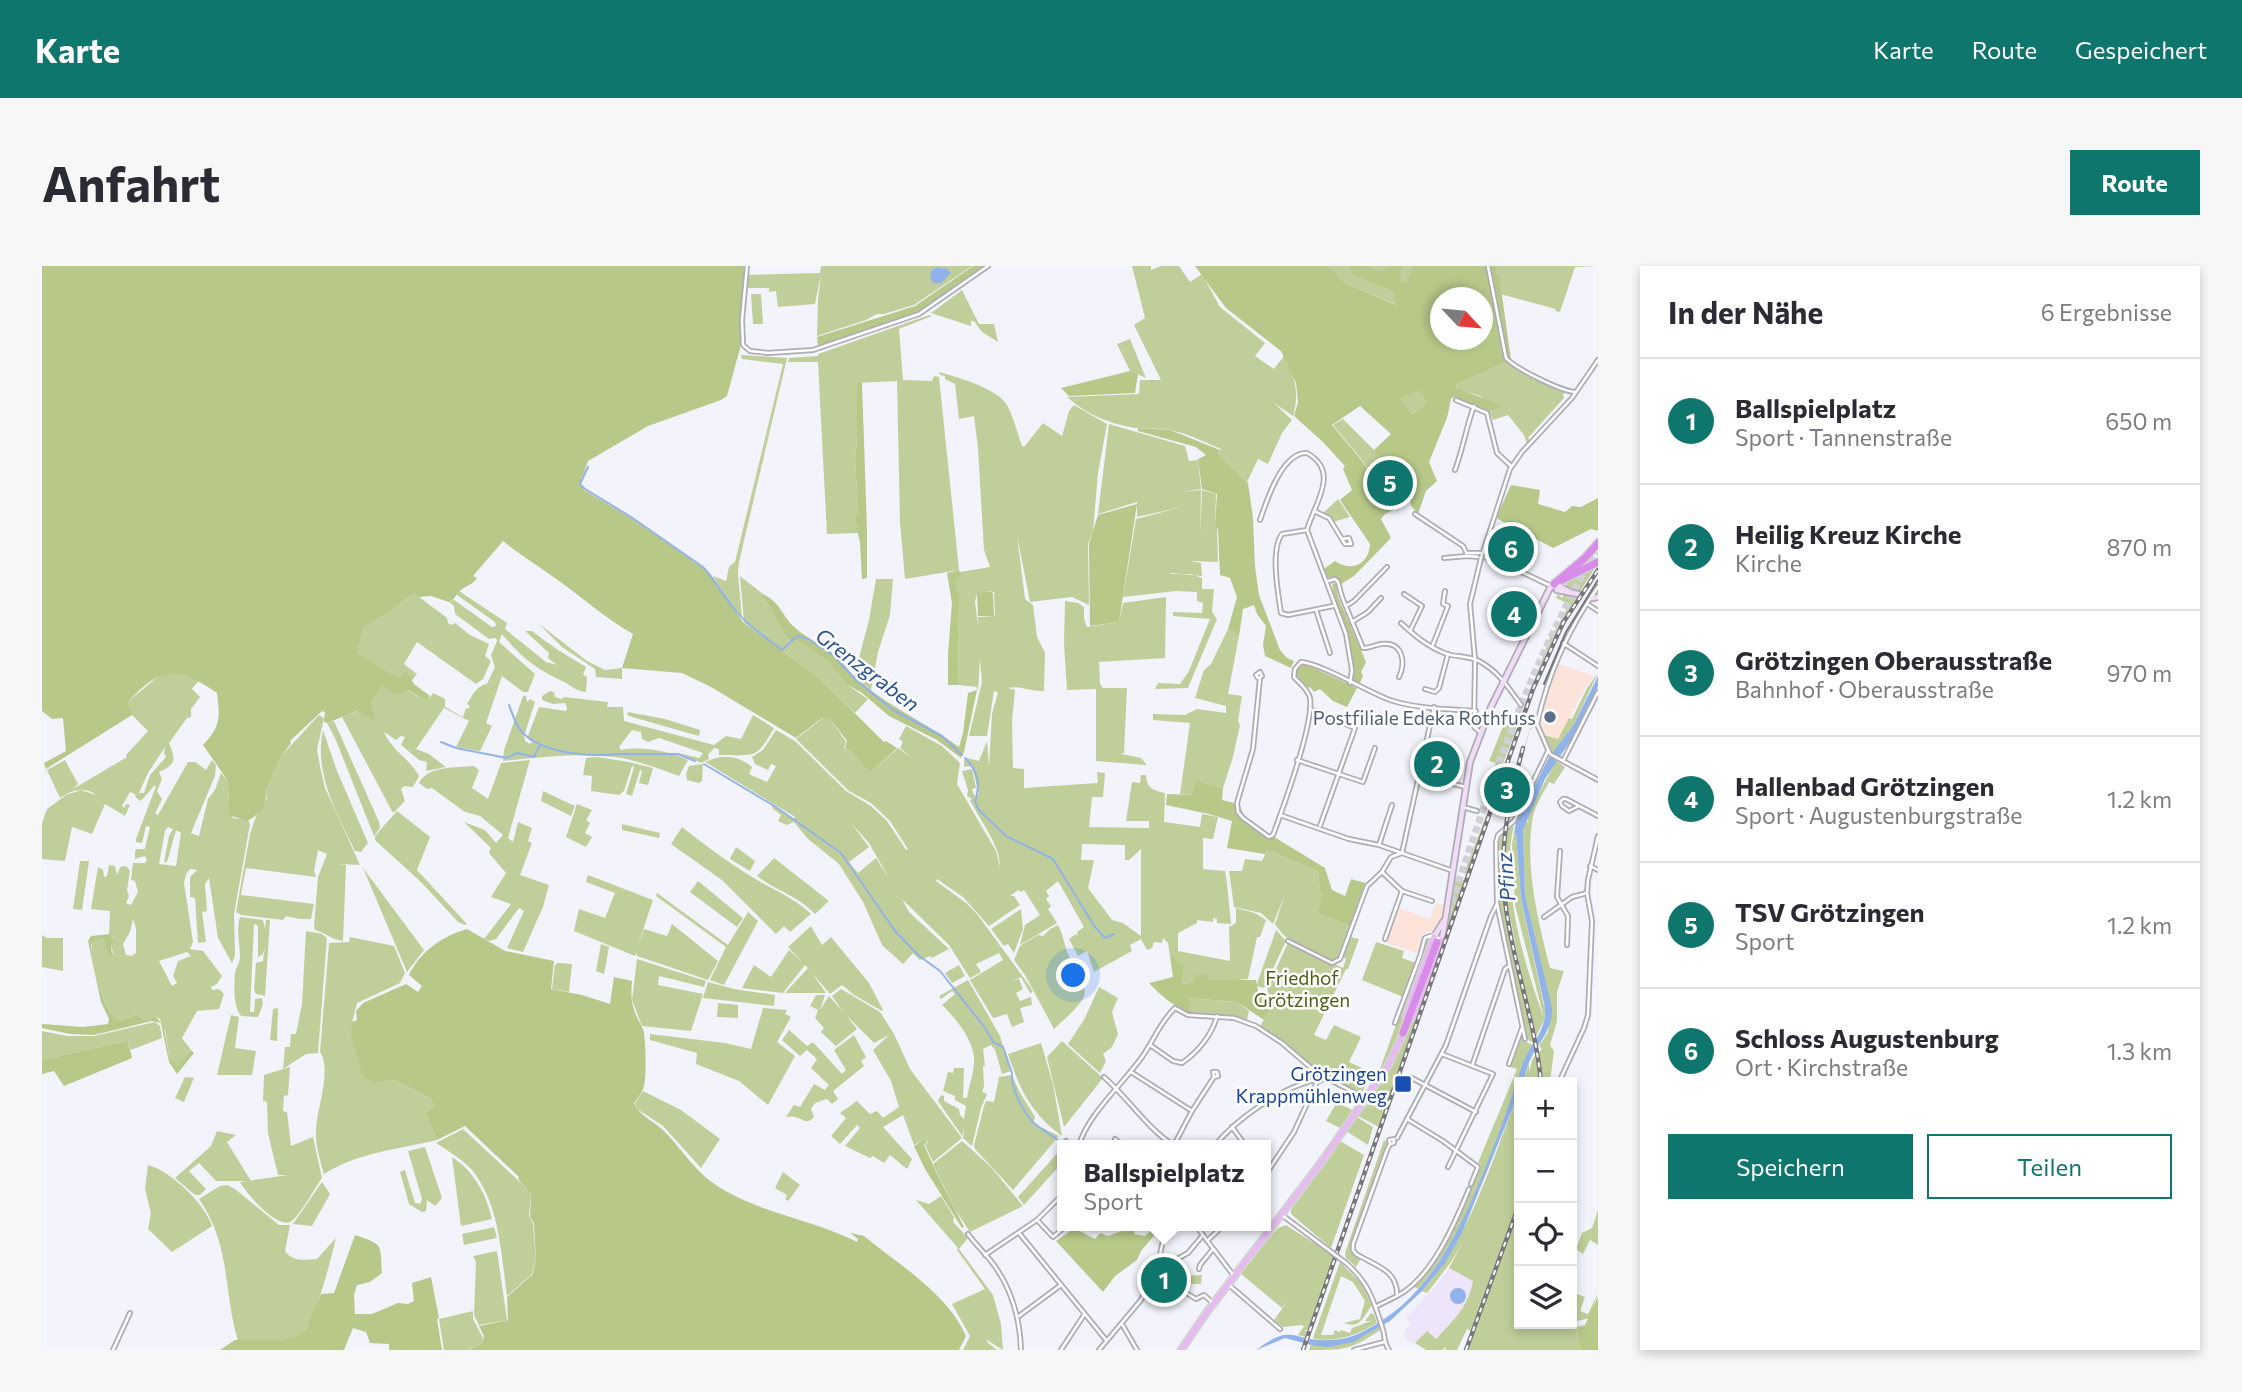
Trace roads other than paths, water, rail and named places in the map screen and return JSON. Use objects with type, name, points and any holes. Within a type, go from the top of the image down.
[{"type":"highway","points":[[1554,587],[1598,543]]},
{"type":"highway","points":[[1581,561],[1576,569],[1585,570]]},
{"type":"highway","points":[[1581,561],[1589,562],[1585,570]]},
{"type":"highway","points":[[1554,587],[1598,562]]},
{"type":"highway","points":[[1403,1032],[1438,939]]},
{"type":"main road","points":[[1271,1229],[1388,1066],[1403,1032]]},
{"type":"main road","points":[[1181,1350],[1213,1303],[1269,1231]]},
{"type":"street","points":[[747,266],[742,320],[744,345],[750,351],[775,354],[813,350],[919,314],[988,266]]},
{"type":"street","points":[[1488,266],[1504,353],[1508,359],[1567,391],[1577,391]]},
{"type":"street","points":[[1480,732],[1474,727],[1475,660],[1470,596],[1482,556],[1512,466],[1577,391],[1598,360]]},
{"type":"street","points":[[1456,400],[1485,411],[1489,416],[1497,453],[1512,466]]},
{"type":"street","points":[[1455,470],[1464,448],[1462,440],[1474,406]]},
{"type":"street","points":[[1259,520],[1290,459],[1302,452],[1318,460],[1324,473],[1324,487],[1307,530],[1333,606],[1346,634],[1352,670],[1350,682]]},
{"type":"street","points":[[1314,511],[1329,518],[1342,539]]},
{"type":"street","points":[[1415,514],[1463,546],[1467,554]]},
{"type":"street","points":[[1307,530],[1279,536],[1276,554],[1283,615],[1333,606]]},
{"type":"street","points":[[1444,558],[1467,554],[1482,556]]},
{"type":"street","points":[[1467,554],[1492,558],[1554,587],[1578,594]]},
{"type":"street","points":[[1346,606],[1387,567]]},
{"type":"street","points":[[1566,578],[1564,583],[1568,590]]},
{"type":"street","points":[[1327,582],[1335,579],[1338,582],[1363,649],[1387,644],[1402,653],[1404,662],[1399,677]]},
{"type":"street","points":[[1395,1023],[1423,941],[1427,936],[1438,939],[1445,918],[1472,754],[1480,732],[1503,679],[1554,587]]},
{"type":"street","points":[[1598,587],[1578,615],[1563,643],[1536,724],[1549,753],[1598,780]]},
{"type":"street","points":[[1432,647],[1448,606],[1443,604],[1445,591]]},
{"type":"street","points":[[1404,594],[1422,606],[1410,631]]},
{"type":"street","points":[[1352,622],[1368,612],[1381,598]]},
{"type":"street","points":[[1589,605],[1598,611]]},
{"type":"street","points":[[1316,610],[1329,653]]},
{"type":"street","points":[[1401,623],[1417,639],[1448,654],[1475,660],[1503,679],[1521,705]]},
{"type":"street","points":[[1563,643],[1598,666]]},
{"type":"street","points":[[1425,689],[1435,692],[1439,688],[1448,654]]},
{"type":"street","points":[[1260,678],[1253,749],[1237,807],[1243,818],[1271,837],[1297,760],[1310,709],[1308,693],[1294,677],[1301,662],[1402,704],[1476,711]]},
{"type":"street","points":[[1561,761],[1598,692]]},
{"type":"street","points":[[1402,853],[1434,707]]},
{"type":"street","points":[[1310,709],[1355,728],[1320,827]]},
{"type":"street","points":[[1297,760],[1363,782],[1374,748]]},
{"type":"street","points":[[1525,1039],[1497,904],[1496,842],[1498,835],[1515,819],[1549,753]]},
{"type":"street","points":[[1419,776],[1466,787]]},
{"type":"street","points":[[1579,806],[1572,811],[1560,802],[1564,799],[1579,806],[1598,816]]},
{"type":"street","points":[[1379,845],[1392,805]]},
{"type":"street","points":[[1463,807],[1477,811]]},
{"type":"street","points":[[1280,815],[1349,839],[1379,845],[1453,872]]},
{"type":"street","points":[[1561,1077],[1588,1015],[1592,921],[1587,893],[1590,866],[1598,836]]},
{"type":"street","points":[[1560,851],[1557,897],[1568,916],[1567,945]]},
{"type":"street","points":[[1288,941],[1329,961],[1337,961],[1341,957],[1367,887],[1382,872],[1391,857],[1402,853]]},
{"type":"street","points":[[1590,866],[1598,870]]},
{"type":"street","points":[[1382,872],[1402,891],[1432,901]]},
{"type":"street","points":[[1385,939],[1402,891]]},
{"type":"street","points":[[1544,917],[1572,897],[1587,893]]},
{"type":"street","points":[[1397,1138],[1442,1054],[1497,904]]},
{"type":"street","points":[[1472,1066],[1509,966]]},
{"type":"street","points":[[1081,1140],[1089,1124],[1131,1072],[1162,1022],[1175,1008],[1188,1015],[1240,1020],[1261,1028],[1317,1073],[1365,1098]]},
{"type":"street","points":[[1150,1045],[1173,1061],[1182,1063],[1206,1039],[1217,1016]]},
{"type":"street","points":[[1509,1064],[1522,1028]]},
{"type":"street","points":[[1442,1054],[1493,1074],[1448,1167]]},
{"type":"street","points":[[1131,1072],[1192,1111]]},
{"type":"street","points":[[1271,1165],[1294,1132],[1317,1073]]},
{"type":"street","points":[[1104,1077],[1156,1133],[1166,1140]]},
{"type":"street","points":[[1177,1140],[1213,1077]]},
{"type":"street","points":[[1410,1077],[1476,1112]]},
{"type":"street","points":[[1220,1140],[1232,1127],[1292,1088],[1327,1078]]},
{"type":"street","points":[[1407,1119],[1478,1167],[1471,1184]]},
{"type":"street","points":[[1232,1127],[1241,1140]]},
{"type":"street","points":[[1390,1144],[1353,1250],[1394,1277],[1397,1296]]},
{"type":"street","points":[[1375,1307],[1412,1285],[1434,1258],[1455,1223],[1469,1189]]},
{"type":"street","points":[[985,1255],[1037,1220],[1057,1200]]},
{"type":"street","points":[[1282,1215],[1346,1263],[1367,1286],[1384,1342],[1389,1350]]},
{"type":"street","points":[[1037,1220],[1053,1237],[1060,1231]]},
{"type":"street","points":[[1099,1350],[1141,1300],[1157,1269],[1165,1231]]},
{"type":"street","points":[[1200,1231],[1234,1276]]},
{"type":"street","points":[[1207,1241],[1218,1231]]},
{"type":"street","points":[[1019,1233],[1106,1340]]},
{"type":"street","points":[[968,1234],[1000,1274],[1012,1298],[1021,1350]]},
{"type":"street","points":[[1175,1272],[1177,1259],[1203,1236]]},
{"type":"street","points":[[1199,1269],[1213,1249]]},
{"type":"street","points":[[1228,1284],[1280,1329]]},
{"type":"street","points":[[1017,1317],[1061,1285]]},
{"type":"street","points":[[1188,1294],[1196,1299],[1203,1295],[1213,1303]]},
{"type":"street","points":[[113,1350],[130,1313]]},
{"type":"street","points":[[1061,1350],[1084,1315]]},
{"type":"street","points":[[1122,1324],[1137,1350]]},
{"type":"street","points":[[1354,1350],[1384,1342]]},
{"type":"water","points":[[937,267],[948,269],[951,273],[941,283],[934,283],[930,279],[931,271]]},
{"type":"water","points":[[1598,676],[1598,686],[1582,720],[1545,779],[1523,830],[1525,895],[1552,1016],[1525,1077],[1518,1077],[1525,1057],[1544,1022],[1545,1013],[1521,898],[1514,833],[1516,823],[1549,757],[1573,726]]},
{"type":"water","points":[[1514,1089],[1514,1104],[1462,1233],[1445,1263],[1422,1291],[1390,1321],[1353,1342],[1329,1347],[1285,1338],[1256,1350],[1284,1335],[1327,1340],[1348,1337],[1386,1318],[1406,1301],[1424,1282],[1453,1239]]},
{"type":"water","points":[[1458,1288],[1464,1290],[1464,1302],[1458,1304],[1452,1302],[1450,1296],[1452,1290]]},
{"type":"waterway","name":"Grenzgraben","points":[[588,467],[580,484],[585,489],[703,567],[737,612],[762,635],[782,650],[797,636],[808,639],[834,656],[855,679],[893,710],[942,736],[962,755]]},
{"type":"waterway","points":[[509,705],[522,732],[545,746],[570,753],[618,754]]},
{"type":"waterway","points":[[441,742],[456,748],[507,758],[517,753],[534,757],[540,745]]},
{"type":"waterway","points":[[619,754],[678,754],[695,761]]},
{"type":"waterway","name":"Grenzgraben","points":[[965,758],[977,778],[975,801],[978,809],[1006,836],[1053,859],[1095,927],[1105,938],[1114,934]]},
{"type":"waterway","points":[[704,764],[776,807],[841,853],[895,931],[918,955],[940,971],[986,1029],[993,1042],[1003,1047],[1012,1073]]},
{"type":"waterway","points":[[1012,1075],[1016,1093],[1029,1117],[1038,1127],[1058,1140]]},
{"type":"tunnel","points":[[1437,942],[1492,783],[1538,665],[1570,598],[1598,553]]},
{"type":"tram line","points":[[1544,684],[1566,632],[1598,580]]},
{"type":"railway","points":[[1303,1350],[1533,689],[1563,623],[1598,570]]},
{"type":"railway","points":[[1523,748],[1507,819],[1503,873],[1511,939],[1534,1034],[1540,1077]]},
{"type":"railway","points":[[1466,1350],[1514,1219]]},
{"type":"place","name":"TSV Grötzingen","points":[[1390,483]]},
{"type":"place","name":"Schloss Augustenburg","points":[[1511,549]]},
{"type":"place","name":"Hallenbad Grötzingen","points":[[1514,614]]},
{"type":"place","name":"Postfiliale Edeka Rothfuss","points":[[1550,717]]},
{"type":"place","name":"Heilig Kreuz Kirche","points":[[1437,764]]},
{"type":"place","name":"Grötzingen Oberausstraße","points":[[1507,790]]},
{"type":"place","name":"Grötzingen Krappmühlenweg","points":[[1403,1084]]},
{"type":"place","name":"Ballspielplatz","points":[[1164,1280]]},
{"type":"water label","name":"Pfinz","points":[[1505,877]]},
{"type":"park label","name":"Friedhof Grötzingen","points":[[1302,988]]}]
